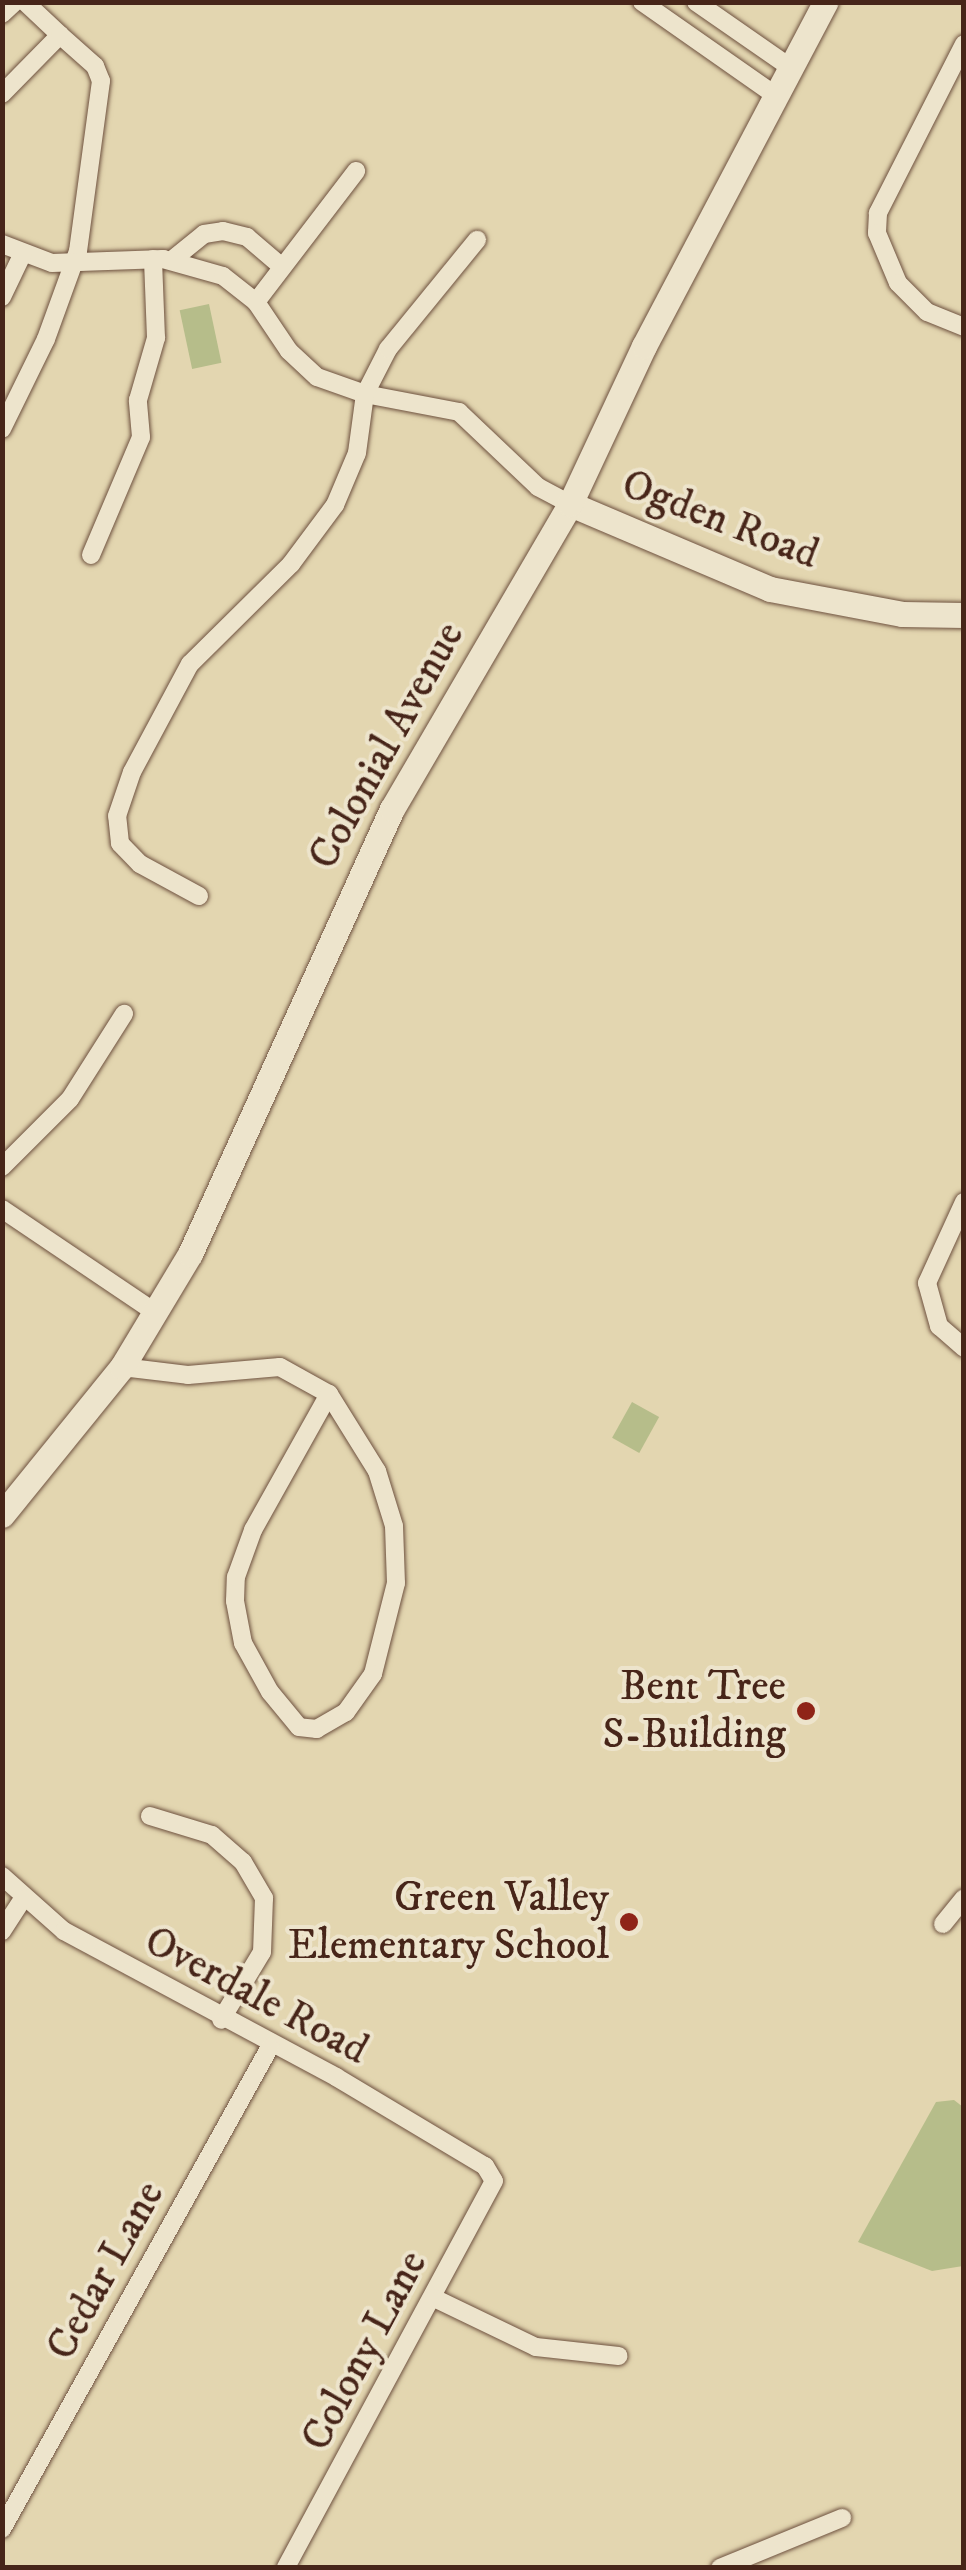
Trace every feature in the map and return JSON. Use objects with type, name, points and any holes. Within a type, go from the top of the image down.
[{"type":"main road","name":"Colonial Avenue","points":[[2,1515],[122,1368],[156,1313],[229,1176],[385,824],[570,504],[825,2]]},
{"type":"main road","name":"Ogden Road","points":[[570,504],[770,590],[902,614],[964,616]]},
{"type":"street","points":[[2,14],[14,2]]},
{"type":"street","points":[[4,422],[73,265],[101,81],[95,66],[25,2]]},
{"type":"street","points":[[642,2],[775,95]]},
{"type":"street","points":[[696,2],[791,68]]},
{"type":"street","points":[[2,94],[60,35]]},
{"type":"street","points":[[964,44],[878,213],[878,233],[898,283],[927,312],[964,328]]},
{"type":"street","points":[[256,302],[356,171]]},
{"type":"street","points":[[162,260],[204,234],[224,231],[248,237],[280,266]]},
{"type":"street","points":[[199,896],[126,851],[117,816],[151,730],[190,664],[291,564],[336,506],[358,453],[364,394],[388,349],[477,240]]},
{"type":"street","points":[[2,244],[22,255],[73,265],[162,260],[222,276],[256,302],[300,364],[336,387],[469,418],[538,486],[570,504]]},
{"type":"street","points":[[2,297],[22,255]]},
{"type":"street","points":[[91,555],[141,438],[138,400],[156,338],[162,260]]},
{"type":"street","points":[[2,1166],[70,1099],[124,1014]]},
{"type":"street","points":[[964,1202],[927,1283],[939,1326],[964,1348]]},
{"type":"street","points":[[2,1209],[156,1313]]},
{"type":"street","points":[[122,1368],[188,1375],[280,1368],[329,1394],[378,1470],[394,1526],[396,1583],[373,1674],[346,1712],[317,1729],[299,1727],[270,1692],[243,1643],[235,1601],[253,1530],[329,1394]]},
{"type":"street","points":[[150,1816],[212,1835],[243,1862],[264,1898],[262,1952],[221,2020]]},
{"type":"street","name":"Overdale Road","points":[[2,1876],[23,1900],[64,1931],[270,2047],[336,2077],[485,2166]]},
{"type":"street","points":[[943,1924],[964,1898]]},
{"type":"street","points":[[2,1931],[23,1900]]},
{"type":"street","name":"Cedar Lane","points":[[2,2529],[270,2047]]},
{"type":"street","name":"Colony Lane","points":[[286,2568],[493,2190],[485,2166]]},
{"type":"street","points":[[434,2298],[536,2347],[619,2356]]},
{"type":"street","points":[[720,2568],[842,2518]]},
{"type":"green space","points":[[209,304],[221,363],[192,369],[180,310]]},
{"type":"green space","points":[[632,1402],[659,1417],[639,1453],[612,1438]]},
{"type":"green space","points":[[954,2100],[963,2107],[963,2266],[932,2271],[858,2242],[936,2102]]},
{"type":"place","name":"Bent Tree S-Building","points":[[806,1711]]},
{"type":"place","name":"Green Valley Elementary School","points":[[629,1922]]}]
